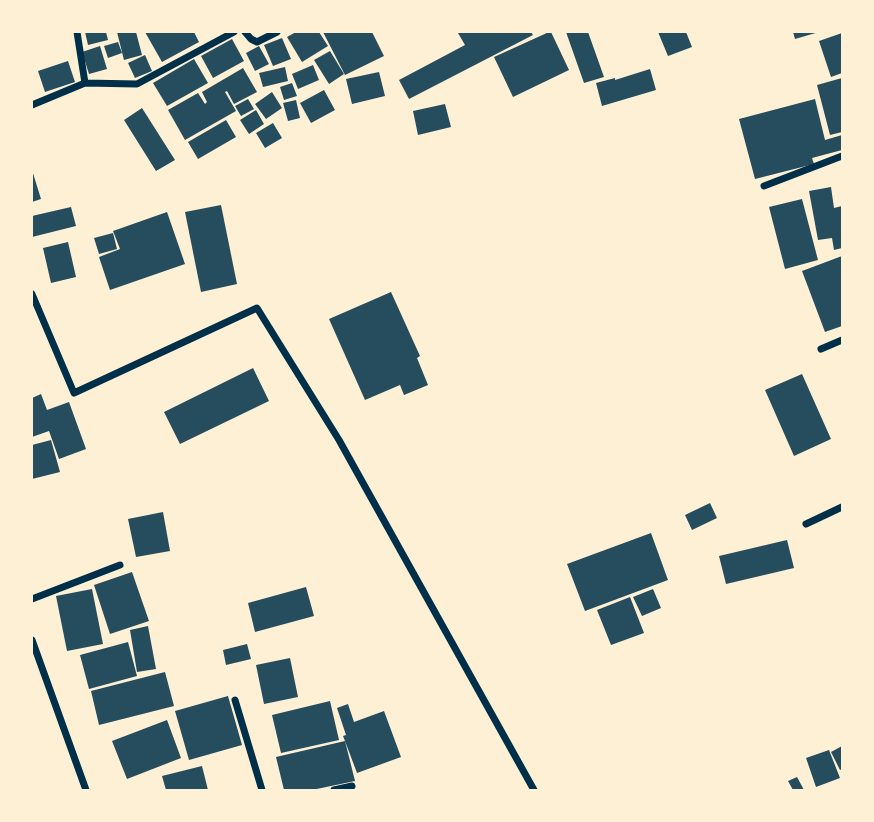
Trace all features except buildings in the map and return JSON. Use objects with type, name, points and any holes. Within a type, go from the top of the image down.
[{"type":"street","points":[[77,32],[85,83]]},
{"type":"street","points":[[32,105],[85,83],[137,84],[234,32]]},
{"type":"street","points":[[245,32],[257,42],[277,32]]},
{"type":"street","points":[[764,186],[842,156]]},
{"type":"street","points":[[32,294],[74,393],[257,308],[339,440],[534,790]]},
{"type":"street","points":[[821,349],[842,340]]},
{"type":"street","points":[[806,524],[842,507]]},
{"type":"street","points":[[32,599],[120,565]]},
{"type":"street","points":[[32,640],[86,790]]},
{"type":"street","points":[[235,700],[262,790]]},
{"type":"street","points":[[334,790],[352,786]]}]
